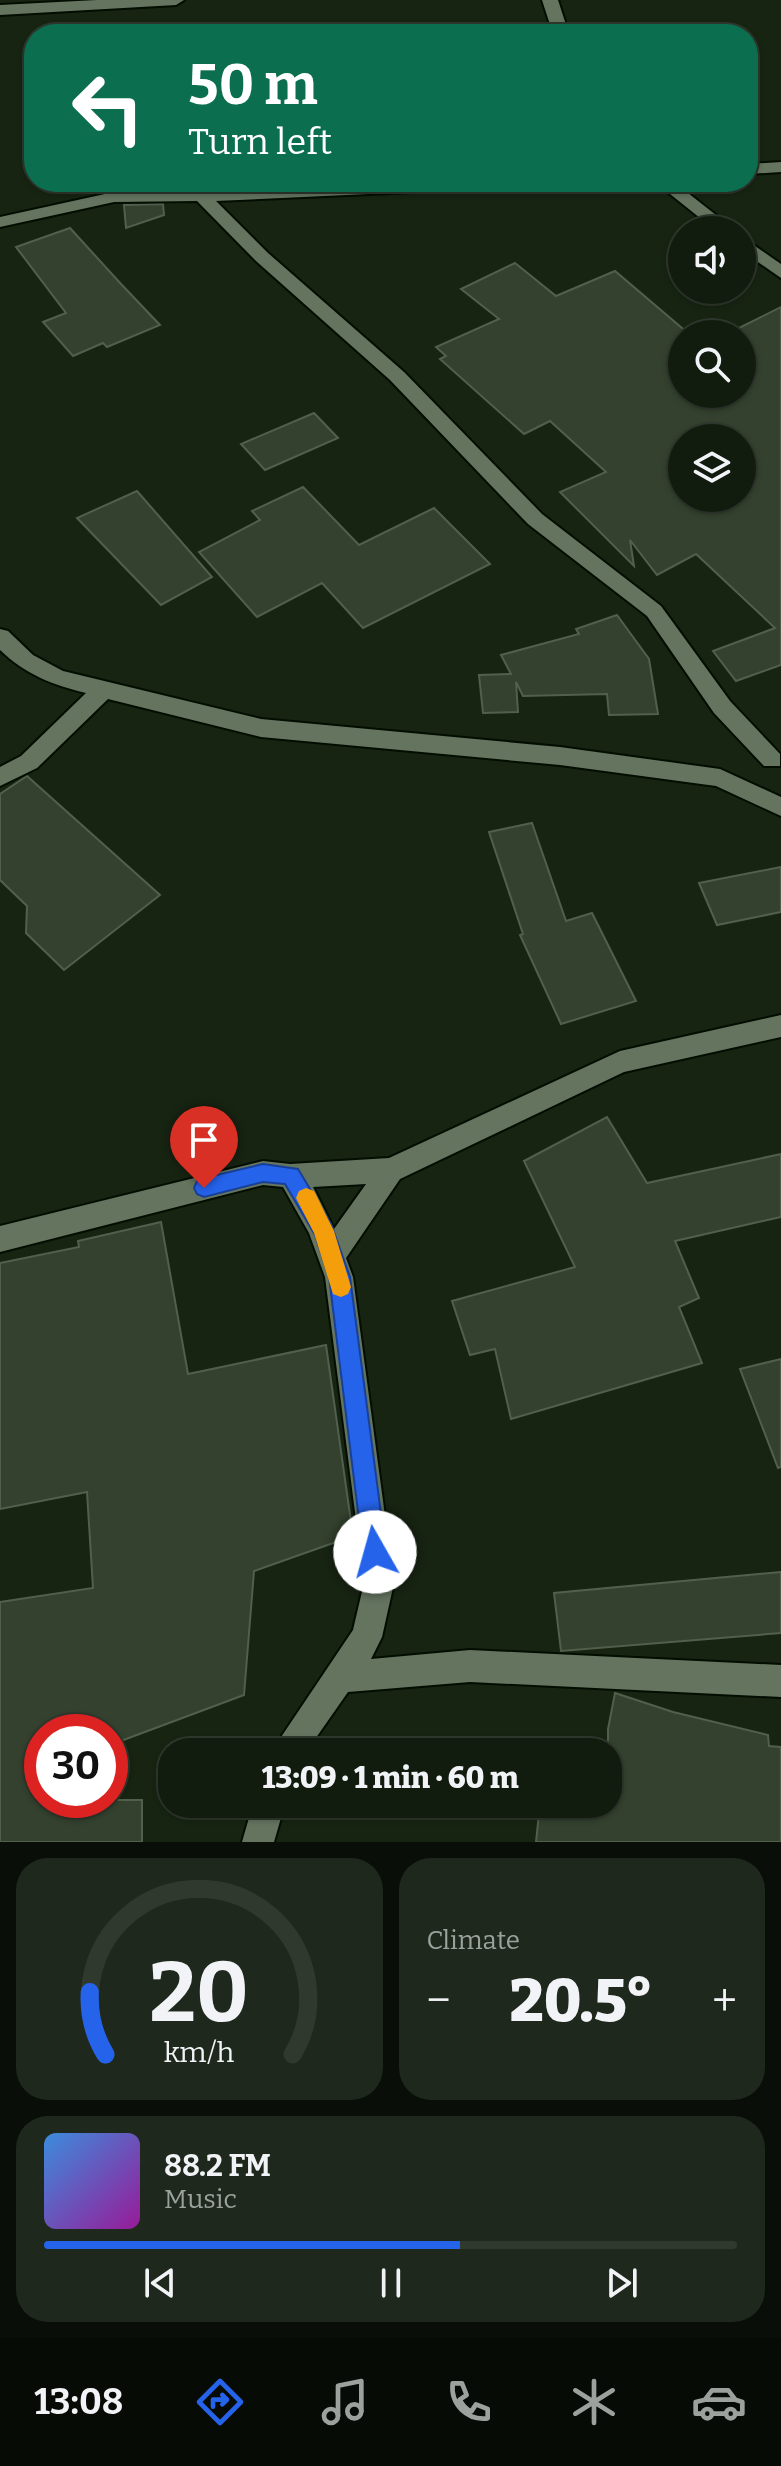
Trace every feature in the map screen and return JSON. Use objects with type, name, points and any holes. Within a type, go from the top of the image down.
[{"type":"street","points":[[0,10],[176,0]]},
{"type":"street","points":[[550,0],[558,24]]},
{"type":"street","points":[[758,168],[781,167]]},
{"type":"street","points":[[0,222],[114,197],[309,192]]},
{"type":"street","points":[[676,192],[708,216]]},
{"type":"street","points":[[0,637],[25,661],[57,678],[261,728],[560,756],[720,778],[772,802],[776,755],[722,707],[654,611],[535,519],[397,376],[262,257],[202,197]]},
{"type":"street","points":[[756,253],[781,273]]},
{"type":"street","points":[[0,777],[29,762],[104,689]]},
{"type":"street","points":[[0,1239],[263,1173],[290,1176],[391,1170],[620,1062],[781,1026]]},
{"type":"street","points":[[332,1256],[391,1170]]},
{"type":"street","points":[[290,1176],[307,1198],[339,1277],[379,1583],[367,1637],[297,1738]]},
{"type":"street","points":[[338,1677],[470,1666],[781,1681]]},
{"type":"street","points":[[258,1842],[265,1818]]},
{"type":"building","points":[[163,204],[164,215],[126,228],[124,205]]},
{"type":"building","points":[[70,228],[160,325],[107,347],[103,343],[73,356],[43,322],[66,313],[16,247]]},
{"type":"building","points":[[515,263],[556,296],[615,271],[673,320],[668,320],[668,408],[756,408],[755,320],[781,307],[781,665],[736,681],[713,651],[775,628],[696,554],[657,575],[630,540],[634,566],[560,492],[606,472],[550,421],[524,434],[440,359],[446,356],[436,347],[499,319],[461,289]]},
{"type":"building","points":[[314,413],[338,438],[265,470],[241,444]]},
{"type":"building","points":[[303,487],[359,545],[434,508],[490,564],[363,628],[322,583],[257,617],[199,552],[260,520],[252,511]]},
{"type":"building","points":[[137,491],[212,577],[161,605],[77,518]]},
{"type":"building","points":[[617,615],[649,659],[658,714],[609,715],[607,694],[523,696],[516,682],[518,712],[483,713],[479,675],[511,674],[501,655],[579,634],[576,629]]},
{"type":"building","points":[[27,776],[160,895],[64,970],[26,933],[27,906],[0,880],[0,794]]},
{"type":"building","points":[[532,823],[566,921],[592,913],[636,1001],[561,1024],[520,935],[523,934],[489,832]]},
{"type":"building","points":[[781,867],[781,912],[717,925],[699,883]]},
{"type":"building","points":[[607,1117],[647,1183],[781,1154],[781,1217],[675,1241],[699,1298],[679,1307],[702,1363],[511,1419],[495,1349],[470,1355],[452,1301],[575,1267],[524,1161]]},
{"type":"building","points":[[161,1222],[188,1374],[326,1345],[353,1536],[254,1571],[244,1695],[128,1738],[128,1714],[24,1714],[24,1818],[128,1818],[128,1800],[142,1800],[142,1842],[0,1842],[0,1602],[93,1588],[87,1492],[0,1509],[0,1263],[79,1247],[78,1241]]},
{"type":"building","points":[[781,1359],[781,1467],[778,1468],[740,1369]]},
{"type":"building","points":[[781,1572],[781,1633],[561,1651],[554,1593]]},
{"type":"building","points":[[615,1693],[673,1712],[768,1735],[769,1746],[781,1747],[781,1842],[536,1842],[539,1818],[622,1818],[622,1738],[608,1738]]},
{"type":"slow traffic","points":[[306,1198],[323,1231],[341,1287]]},
{"type":"route","points":[[204,1188],[263,1173],[290,1176],[307,1198],[323,1231],[339,1277],[375,1552]]}]
